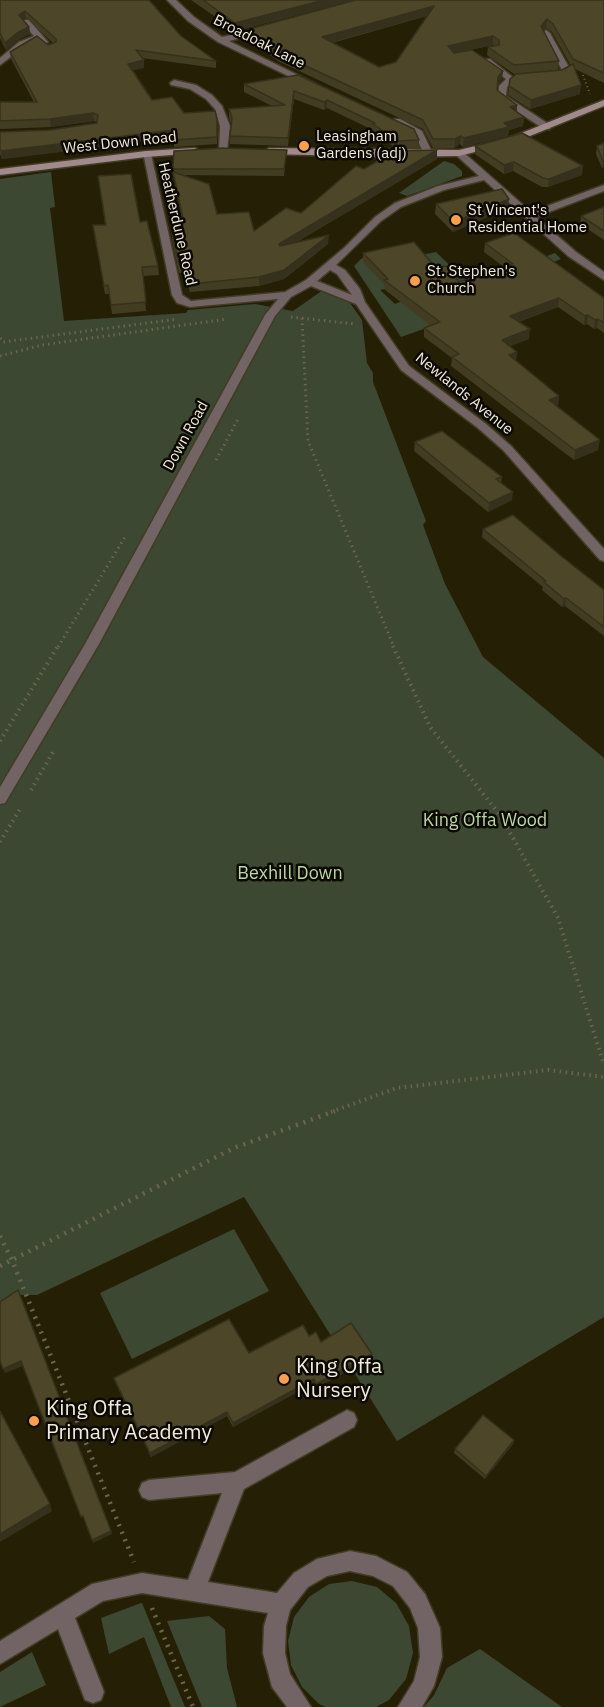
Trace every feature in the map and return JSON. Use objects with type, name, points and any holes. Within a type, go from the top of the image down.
[{"type":"street","name":"Broadoak Lane","points":[[171,0],[191,20],[221,40],[318,86]]},
{"type":"street","points":[[26,22],[51,48]]},
{"type":"street","points":[[221,40],[275,26]]},
{"type":"street","points":[[541,76],[561,74],[567,71],[546,33]]},
{"type":"street","points":[[0,62],[22,44],[40,36]]},
{"type":"street","points":[[481,57],[516,78],[503,86],[501,97],[547,127]]},
{"type":"street","points":[[174,83],[193,87],[209,97],[219,108],[229,150],[212,150]]},
{"type":"street","points":[[254,150],[459,153],[512,140],[604,103]]},
{"type":"street","points":[[383,115],[419,133],[428,154]]},
{"type":"street","name":"West Down Road","points":[[0,172],[146,154],[201,151]]},
{"type":"street","points":[[459,153],[572,254],[604,277]]},
{"type":"street","name":"Heatherdune Road","points":[[146,154],[177,295],[181,301],[190,304],[287,295]]},
{"type":"street","name":"Down Road","points":[[0,799],[92,644],[270,315],[287,295],[309,282],[329,266],[378,219],[398,206],[441,188],[484,177]]},
{"type":"street","points":[[529,216],[604,188]]},
{"type":"street","name":"Newlands Avenue","points":[[329,266],[342,272],[405,368],[482,426],[507,448],[604,557]]},
{"type":"street","points":[[309,282],[360,302]]},
{"type":"street","points":[[149,1490],[237,1482],[347,1420]]},
{"type":"street","points":[[194,1591],[237,1482]]},
{"type":"street","points":[[300,1707],[280,1679],[274,1653],[275,1626],[281,1604],[301,1580],[324,1566],[350,1561],[376,1566],[400,1579],[418,1601],[429,1628],[431,1657],[423,1686],[409,1707]]},
{"type":"street","points":[[0,1653],[99,1591],[142,1583],[281,1604]]},
{"type":"street","points":[[63,1614],[93,1692]]},
{"type":"path","points":[[0,356],[42,345],[257,314],[376,327]]},
{"type":"path","points":[[0,338],[3,342],[181,318]]},
{"type":"path","points":[[302,318],[308,441],[369,592],[430,727],[500,815],[558,918],[604,1065]]},
{"type":"path","points":[[0,741],[130,530]]},
{"type":"path","points":[[0,1266],[234,1148],[397,1088],[548,1070],[604,1077]]},
{"type":"path","points":[[0,1236],[12,1260],[193,1707]]},
{"type":"green space","points":[[444,161],[454,164],[462,171],[462,176],[407,196],[399,193]]},
{"type":"green space","name":"Bexhill Down","points":[[51,172],[55,207],[50,208],[64,321],[186,313],[188,310],[255,304],[293,311],[323,290],[343,297],[350,303],[362,320],[367,363],[373,373],[373,382],[426,521],[423,525],[445,584],[483,657],[604,758],[604,1317],[397,1441],[244,1197],[37,1295],[19,1295],[0,1307],[0,179]]},
{"type":"green space","points":[[436,252],[469,284],[555,253],[561,259],[543,266],[483,308],[401,337],[354,266],[362,258],[367,262],[390,288],[380,290],[395,304],[402,301],[416,256]]},
{"type":"green space","points":[[234,1229],[269,1291],[132,1359],[100,1293]]},
{"type":"green space","points":[[352,1581],[377,1587],[396,1603],[409,1626],[413,1653],[406,1679],[389,1700],[376,1707],[326,1707],[319,1704],[302,1687],[291,1665],[288,1641],[294,1617],[309,1597],[329,1584]]},
{"type":"green space","points":[[142,1603],[185,1707],[171,1707],[144,1637],[109,1654],[101,1618]]},
{"type":"green space","points":[[209,1616],[225,1629],[227,1668],[237,1707],[202,1707],[167,1621]]},
{"type":"green space","points":[[480,1649],[562,1707],[424,1707],[434,1695],[447,1668]]},
{"type":"green space","points":[[32,1652],[46,1685],[0,1707],[0,1672]]},
{"type":"building","points":[[0,0],[149,0],[181,36],[216,61],[136,50],[144,60],[128,64],[152,100],[172,97],[184,113],[215,111],[217,137],[174,140],[174,130],[1,151],[0,132],[50,130],[97,123],[98,115],[93,113],[50,119],[0,121],[0,102],[37,102],[10,52],[37,36],[48,45],[56,42],[56,39],[25,11],[19,15],[29,27],[5,43],[0,33]]},
{"type":"building","points":[[203,0],[324,0],[235,23]]},
{"type":"building","points":[[356,0],[604,0],[604,73],[573,59],[553,24],[547,19],[541,26],[559,61],[514,65],[488,47],[499,45],[499,40],[493,36],[448,46],[454,53],[472,50],[503,71],[498,77],[497,90],[517,105],[510,107],[524,117],[504,123],[509,127],[464,138],[461,136],[455,139],[433,139],[423,120],[280,54],[246,30]],"holes":[[[434,6],[396,62],[379,67],[322,37]]]},
{"type":"building","points":[[573,64],[581,85],[531,100],[509,86],[510,79],[516,74],[562,70]]},
{"type":"building","points":[[298,75],[414,129],[419,140],[398,141],[373,124],[375,123],[327,100],[324,102],[294,91],[288,138],[230,136],[232,118],[229,109],[285,105],[244,84]]},
{"type":"building","points":[[522,133],[583,166],[549,179],[543,178],[514,162],[504,165],[475,146]]},
{"type":"building","points":[[604,143],[604,160],[603,161],[597,146]]},
{"type":"building","points":[[224,148],[287,150],[284,169],[173,169],[174,151]]},
{"type":"building","points":[[437,150],[279,244],[280,246],[329,235],[284,270],[259,277],[190,284],[183,264],[179,264],[172,233],[172,219],[183,218],[173,172],[209,184],[217,214],[249,212],[254,231],[286,208],[301,213],[356,166],[364,169],[395,151]]},
{"type":"building","points":[[131,174],[140,222],[147,221],[158,266],[142,267],[146,302],[111,305],[108,285],[104,286],[93,225],[106,225],[98,176]]},
{"type":"building","points":[[502,189],[509,199],[454,222],[436,204]]},
{"type":"building","points":[[604,207],[604,231],[581,216]]},
{"type":"building","points":[[514,233],[604,298],[604,323],[588,315],[585,316],[559,298],[510,316],[530,329],[502,340],[517,352],[509,355],[559,396],[549,400],[600,440],[575,450],[452,357],[459,354],[424,328],[440,322],[384,280],[388,279],[363,253],[414,242],[436,268],[446,266],[459,282],[513,264],[485,243]]},
{"type":"building","points":[[442,431],[502,477],[496,479],[513,492],[489,503],[415,442]]},
{"type":"building","points":[[513,515],[604,590],[604,627],[566,598],[564,599],[544,582],[546,581],[483,529]]},
{"type":"building","points":[[18,1290],[111,1531],[92,1540],[21,1361],[3,1369],[0,1361],[0,1302]]},
{"type":"building","points":[[229,1319],[249,1353],[303,1325],[309,1336],[316,1332],[321,1342],[351,1323],[372,1354],[316,1384],[314,1379],[233,1423],[227,1412],[150,1453],[114,1378]]},
{"type":"building","points":[[0,1411],[50,1504],[0,1534]]},
{"type":"building","points":[[483,1415],[514,1440],[486,1476],[455,1449]]},
{"type":"place","name":"Leasingham Gardens (adj)","points":[[304,146]]},
{"type":"place","name":"St Vincent's Residential Home","points":[[456,220]]},
{"type":"place","name":"St. Stephen's Church","points":[[415,281]]},
{"type":"place","name":"King Offa Nursery","points":[[284,1379]]},
{"type":"place","name":"King Offa Primary Academy","points":[[34,1421]]},
{"type":"park label","name":"King Offa Wood","points":[[485,821]]}]
